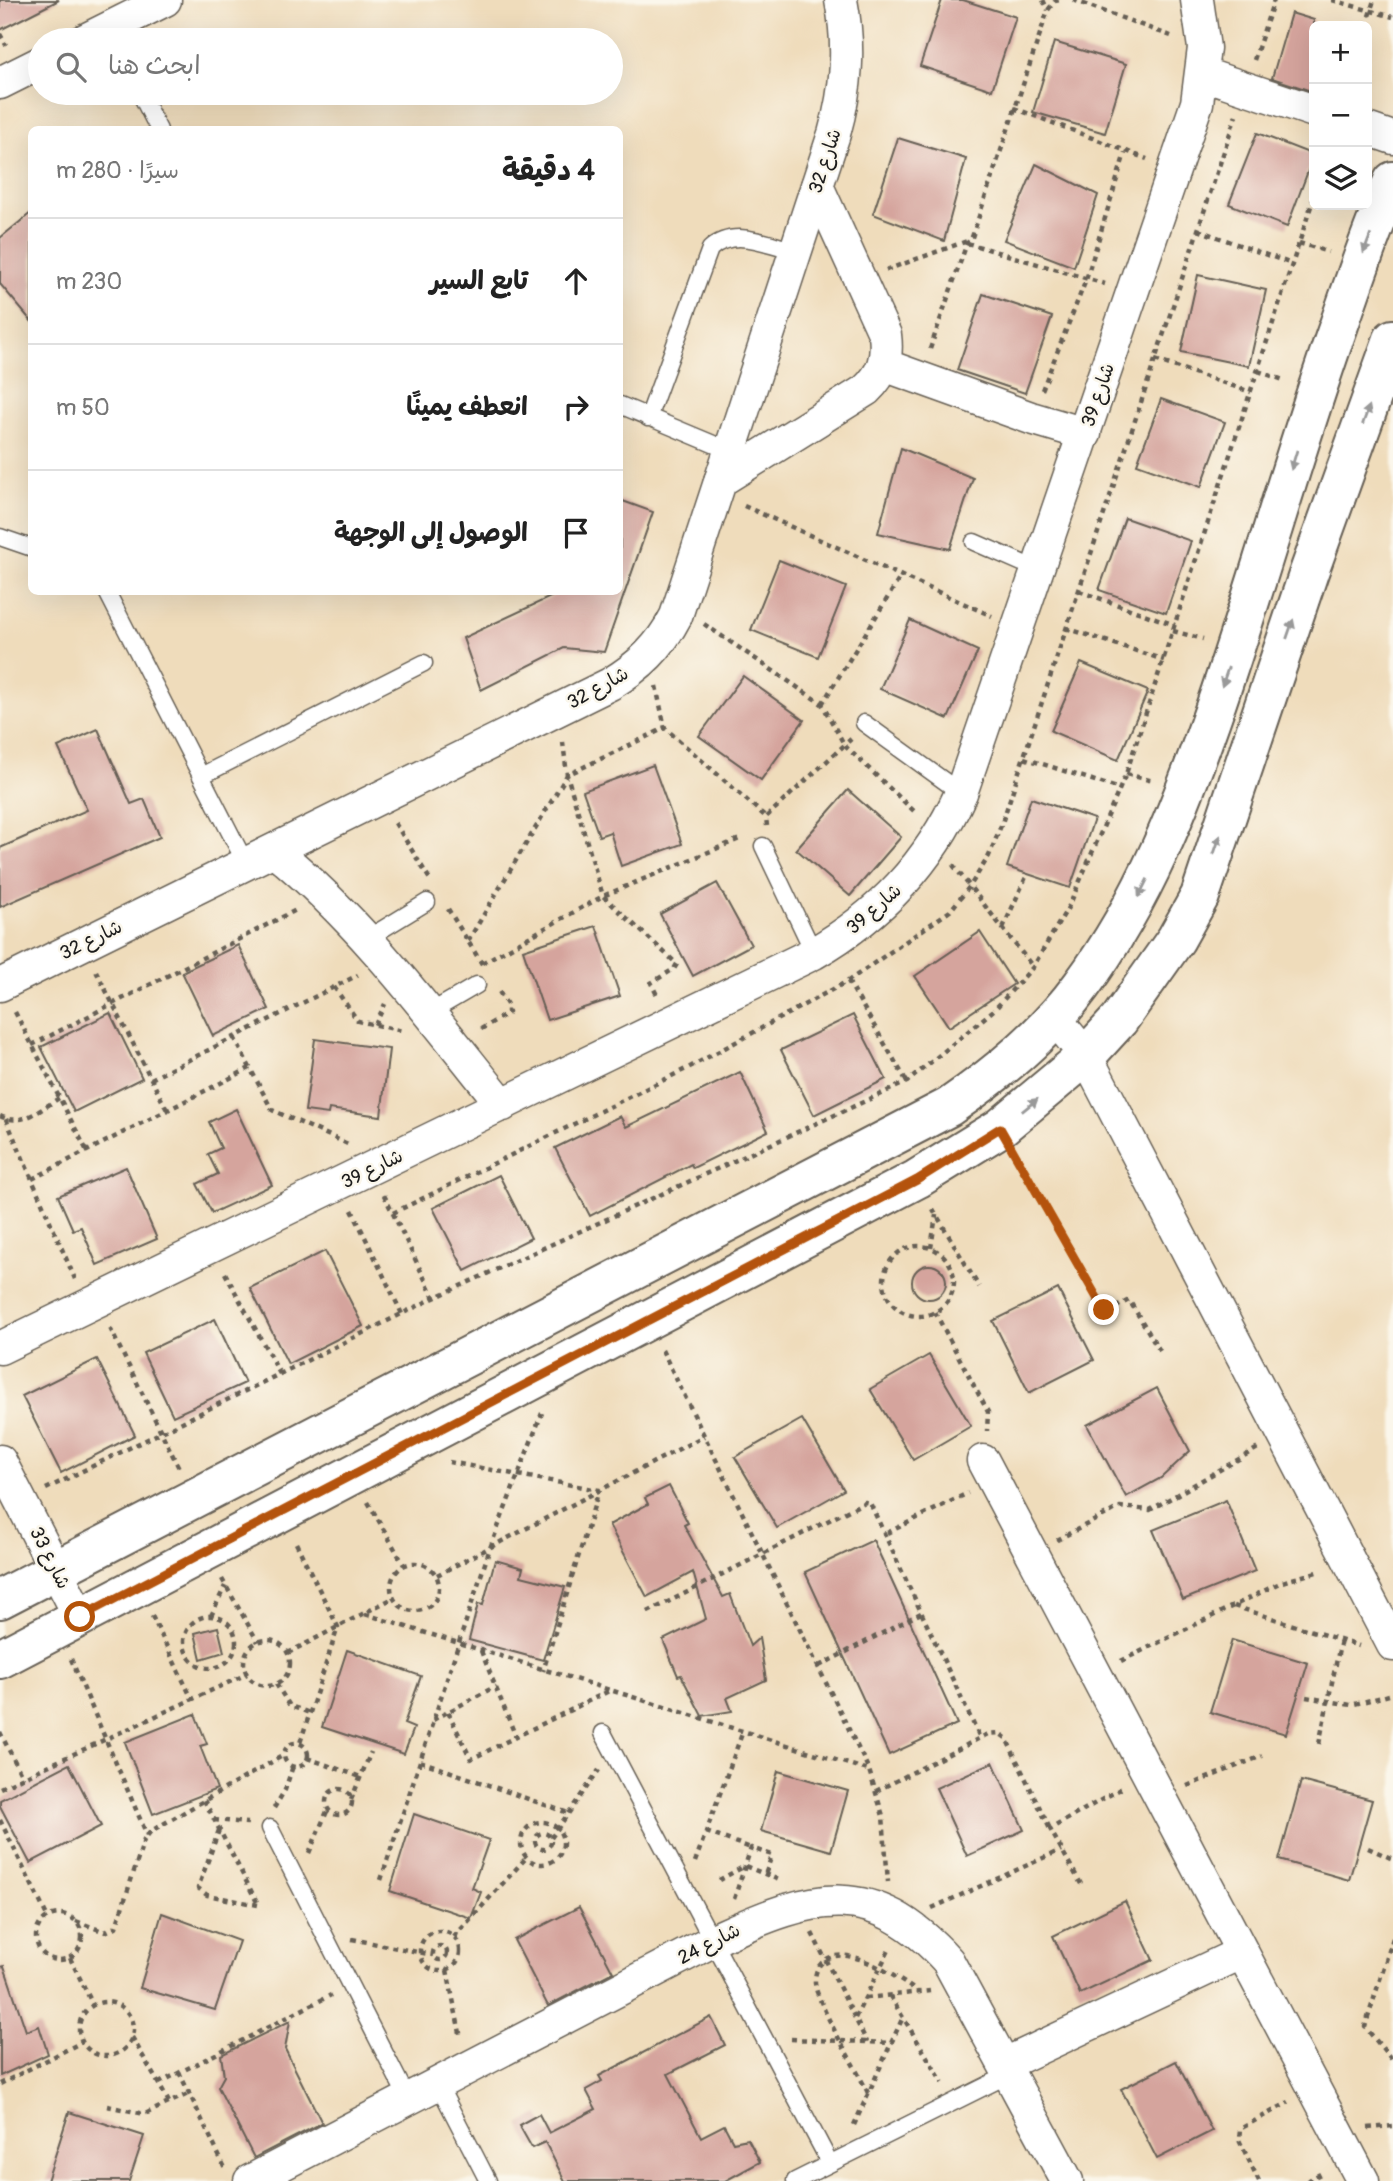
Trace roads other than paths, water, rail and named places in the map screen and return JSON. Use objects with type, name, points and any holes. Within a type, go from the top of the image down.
[{"type":"street","points":[[117,28],[165,0]]},
{"type":"street","name":"شارع 32","points":[[1,985],[558,710],[631,672],[650,656],[665,637],[679,607],[844,100],[848,65],[847,31],[841,0]]},
{"type":"street","name":"شارع 39","points":[[0,1348],[814,953],[870,917],[901,886],[938,839],[961,793],[1197,103],[1204,61],[1197,0]]},
{"type":"street","points":[[1204,61],[1245,88],[1309,109]]},
{"type":"street","points":[[0,83],[28,69]]},
{"type":"street","points":[[1372,131],[1393,138]]},
{"type":"street","points":[[0,1599],[949,1107],[999,1073],[1079,988],[1112,942],[1165,842],[1235,648],[1315,392],[1393,181]]},
{"type":"street","points":[[718,488],[866,390],[877,379],[884,365],[887,351],[885,335],[817,186]]},
{"type":"street","points":[[0,1659],[917,1180],[1000,1128],[1086,1056],[1149,980],[1200,896],[1309,572],[1393,339]]},
{"type":"street","points":[[884,365],[1031,418],[1084,434]]},
{"type":"street","points":[[275,851],[326,895],[377,949],[503,1105]]},
{"type":"street","points":[[1054,1017],[1086,1056],[1350,1563],[1380,1647]]},
{"type":"street","name":"شارع 33","points":[[0,1461],[56,1570],[69,1623]]},
{"type":"street","points":[[988,1471],[1363,2181]]},
{"type":"street","name":"شارع 24","points":[[238,2175],[408,2099],[717,1939],[798,1904],[836,1901],[895,1917],[928,1939],[942,1954],[964,1987],[1067,2181]]},
{"type":"street","points":[[1007,2069],[1241,1953]]},
{"type":"lane","points":[[145,105],[157,126]]},
{"type":"lane","points":[[649,418],[710,249],[721,239],[737,236],[796,251]]},
{"type":"lane","points":[[623,406],[730,452]]},
{"type":"lane","points":[[0,537],[28,547]]},
{"type":"lane","points":[[974,542],[1038,570]]},
{"type":"lane","points":[[109,595],[246,864]]},
{"type":"lane","points":[[201,776],[424,663]]},
{"type":"lane","points":[[864,723],[961,793]]},
{"type":"lane","points":[[760,839],[814,953]]},
{"type":"lane","points":[[377,949],[427,902]]},
{"type":"lane","points":[[429,1013],[482,977]]},
{"type":"lane","points":[[603,1733],[685,1890],[717,1939],[763,2038],[834,2162]]},
{"type":"lane","points":[[271,1828],[408,2099]]},
{"type":"lane","points":[[795,2181],[954,2102],[1007,2069]]},
{"type":"lane","points":[[438,2084],[488,2181]]}]
